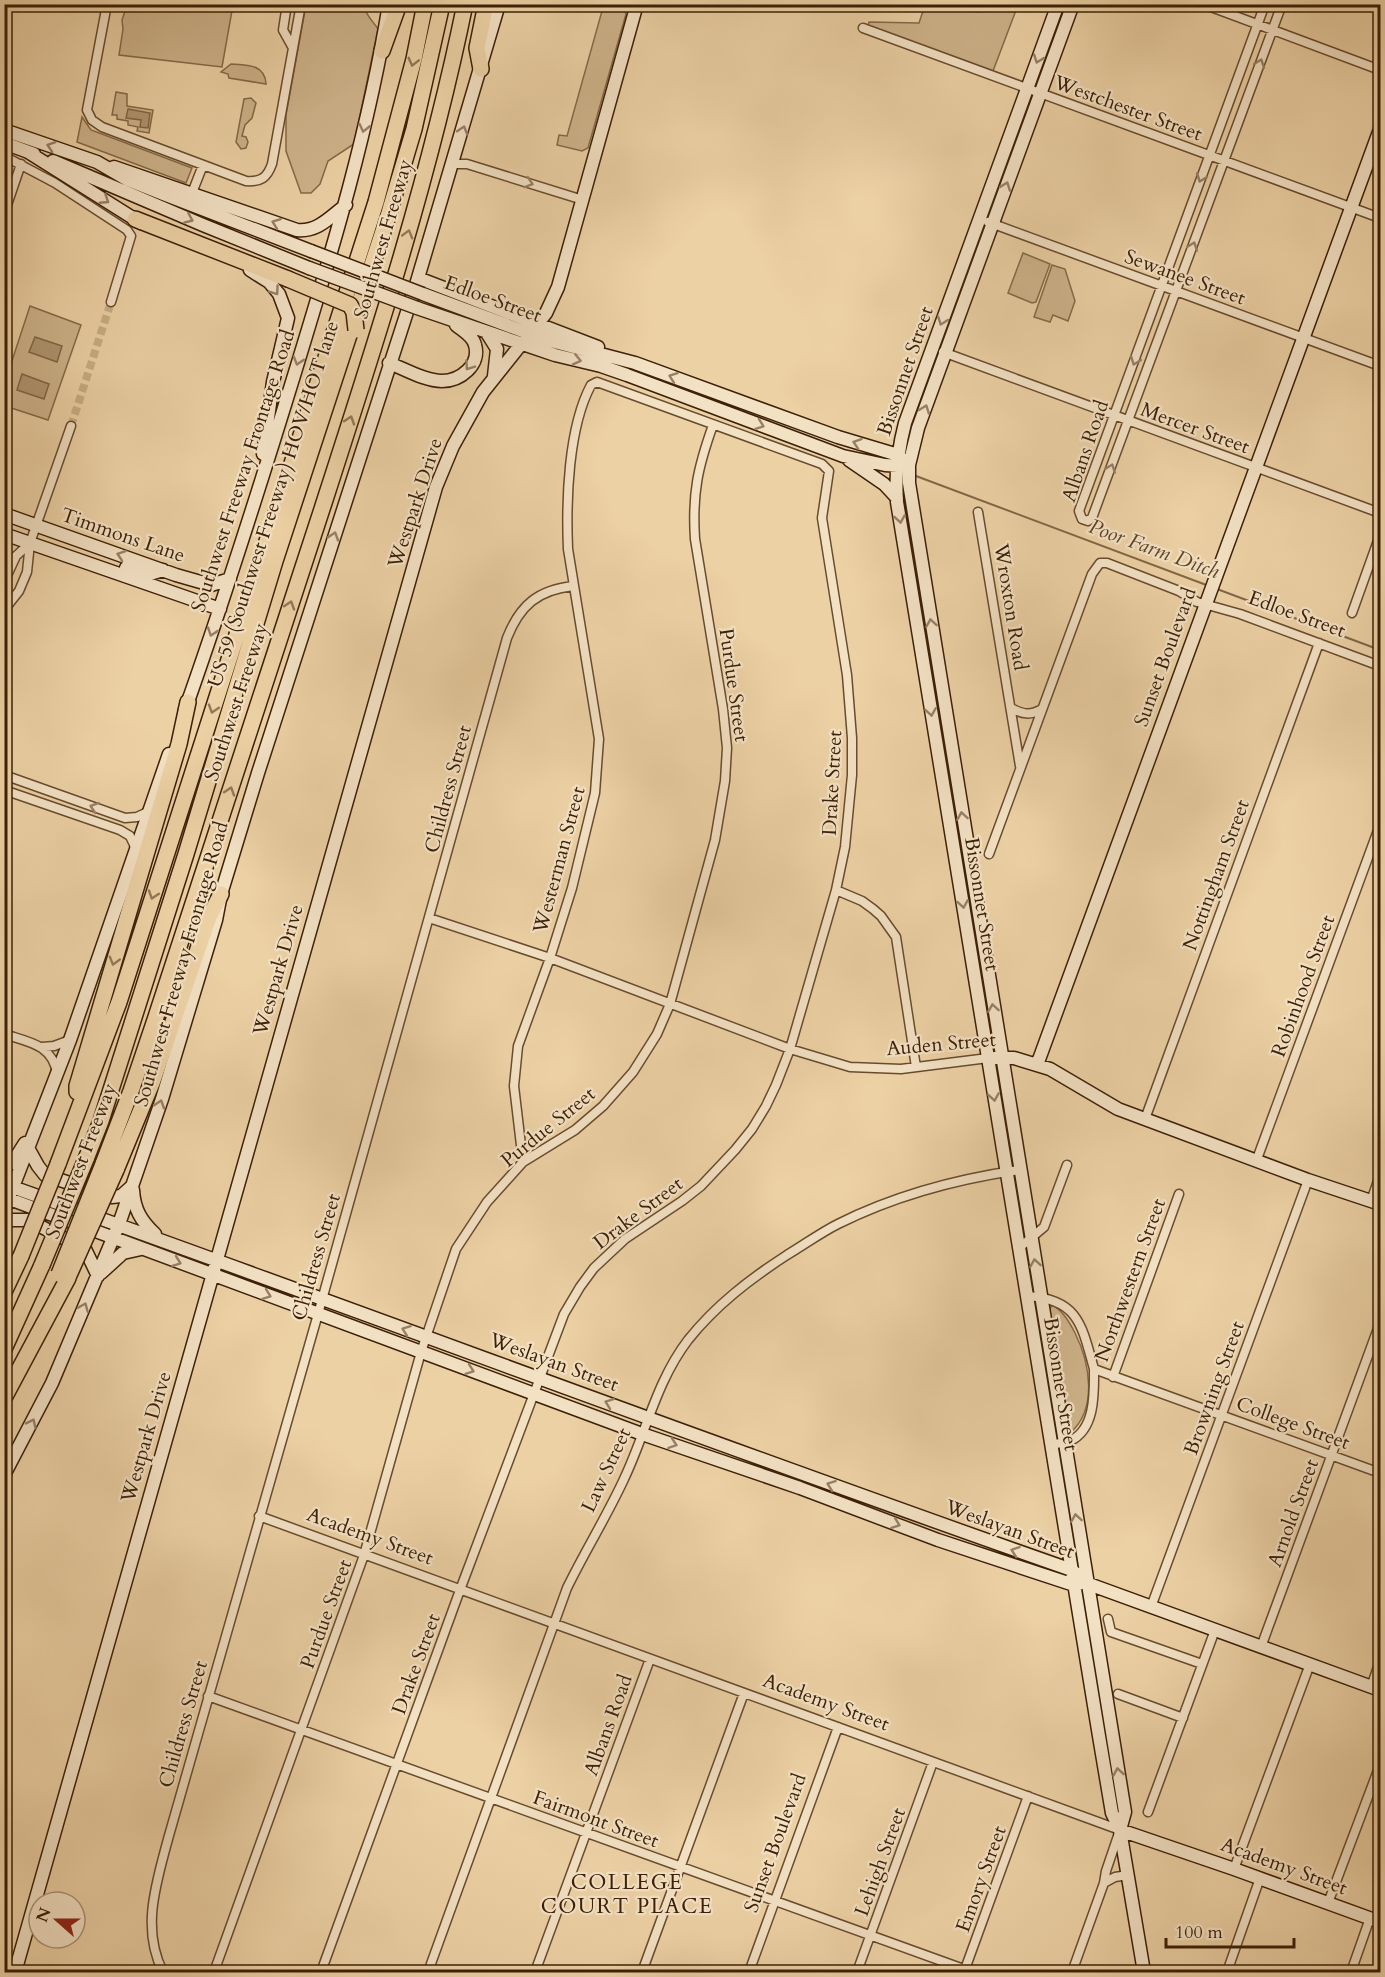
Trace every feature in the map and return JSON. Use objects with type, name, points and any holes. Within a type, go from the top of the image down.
[{"type":"highway","points":[[382,51],[399,4]]},
{"type":"highway","name":"Southwest Freeway","points":[[4,1292],[64,1150],[119,1002],[376,202],[414,59],[425,4]]},
{"type":"highway","points":[[186,854],[247,676],[410,159],[436,62],[444,4]]},
{"type":"highway","name":"US 59 (Southwest Freeway) HOV/HOT lane","points":[[4,1349],[42,1266],[101,1121],[186,854],[275,561],[389,213],[414,129],[444,4]]},
{"type":"highway","name":"Southwest Freeway","points":[[110,1167],[151,1032],[371,356],[410,229],[452,71],[465,4]]},
{"type":"highway","points":[[481,69],[477,48],[486,4]]},
{"type":"highway","points":[[135,219],[350,305],[354,312],[357,330]]},
{"type":"highway","points":[[77,1116],[77,1086],[179,744],[188,702]]},
{"type":"highway","points":[[4,1398],[63,1276],[110,1167],[152,1083],[209,916],[221,894]]},
{"type":"main road","name":"Southwest Freeway Frontage Road","points":[[4,1210],[8,1191],[28,1148],[70,1040],[257,496],[346,205],[382,51],[389,4]]},
{"type":"main road","name":"Southwest Freeway Frontage Road","points":[[4,1475],[52,1383],[98,1276],[119,1224],[162,1099],[213,931],[221,894],[418,278],[500,4]]},
{"type":"main road","name":"Westpark Drive","points":[[15,1972],[434,495],[463,425],[494,379],[546,313],[558,287],[637,4]]},
{"type":"main road","name":"Bissonnet Street","points":[[1058,4],[905,423],[897,498],[988,1058],[1031,1239],[1041,1297],[1064,1442],[1080,1584],[1125,1812],[1120,1830],[1144,1972]]},
{"type":"main road","name":"Bissonnet Street","points":[[1072,1570],[1019,1248],[1002,1058],[911,502],[901,462],[918,428],[1073,4]]},
{"type":"main road","name":"Sunset Boulevard","points":[[1037,1065],[1380,129]]},
{"type":"main road","name":"Edloe Street","points":[[4,130],[97,162],[128,180],[454,306],[533,328]]},
{"type":"main road","name":"Edloe Street","points":[[4,143],[72,168],[231,236],[369,291],[520,344],[601,366],[843,456],[884,484],[897,498]]},
{"type":"main road","points":[[28,152],[165,236],[258,273],[279,294],[288,318],[284,343],[273,382],[257,496]]},
{"type":"main road","points":[[97,162],[133,172],[289,228],[306,231],[329,219],[346,205]]},
{"type":"main road","points":[[418,278],[533,328],[635,363],[901,462]]},
{"type":"main road","points":[[389,363],[440,381],[453,380],[466,372],[475,359],[475,345],[470,337],[449,320]]},
{"type":"main road","points":[[487,333],[497,349],[494,379]]},
{"type":"main road","points":[[714,408],[720,394]]},
{"type":"main road","name":"Edloe Street","points":[[843,456],[901,462]]},
{"type":"main road","name":"Timmons Lane","points":[[4,514],[176,575],[211,585],[230,579]]},
{"type":"main road","name":"Timmons Lane","points":[[4,534],[220,609]]},
{"type":"main road","points":[[73,558],[99,560],[150,574],[163,570]]},
{"type":"main road","points":[[922,656],[936,653]]},
{"type":"main road","points":[[957,867],[970,865]]},
{"type":"main road","name":"Auden Street","points":[[988,1058],[1014,1058],[1050,1069],[1119,1109],[1308,1180],[1376,1202]]},
{"type":"main road","points":[[4,1167],[13,1162],[35,1127]]},
{"type":"main road","points":[[28,1148],[45,1174],[112,1197],[121,1196],[133,1185]]},
{"type":"main road","points":[[133,1185],[134,1203],[139,1215],[143,1223],[159,1239]]},
{"type":"main road","name":"Weslayan Street","points":[[8,1191],[119,1224],[805,1476],[1072,1570],[1080,1584]]},
{"type":"main road","name":"Weslayan Street","points":[[8,1191],[113,1238],[642,1434],[800,1488],[938,1540],[1151,1607],[1376,1688]]},
{"type":"main road","points":[[4,1223],[12,1220],[28,1220],[85,1249],[98,1276],[123,1253],[142,1249]]},
{"type":"main road","points":[[800,1488],[805,1476]]},
{"type":"main road","points":[[938,1540],[944,1525]]},
{"type":"main road","name":"Academy Street","points":[[1120,1830],[1375,1920]]},
{"type":"street","points":[[107,4],[87,110],[92,120],[102,127],[203,165],[246,181],[258,182],[268,174],[272,164],[301,4]]},
{"type":"street","points":[[287,4],[283,30],[293,49]]},
{"type":"street","points":[[1203,4],[1380,70]]},
{"type":"street","name":"Albans Road","points":[[1264,4],[1079,511],[1082,519],[1088,521],[1092,518],[1282,4]]},
{"type":"street","name":"Westchester Street","points":[[863,28],[1380,218]]},
{"type":"street","points":[[4,156],[64,189],[127,230],[131,236],[111,302]]},
{"type":"street","points":[[4,214],[21,164]]},
{"type":"street","points":[[453,164],[467,164],[583,200]]},
{"type":"street","points":[[192,193],[203,165]]},
{"type":"street","name":"Sewanee Street","points":[[979,219],[1380,366]]},
{"type":"street","name":"Mercer Street","points":[[934,344],[945,353],[1380,513]]},
{"type":"street","name":"Westerman Street","points":[[523,1162],[516,1107],[516,1064],[523,1029],[550,958],[572,888],[595,793],[599,740],[568,549],[568,486],[582,408],[591,385],[597,382],[713,425]]},
{"type":"street","name":"Drake Street","points":[[321,1972],[460,1590],[564,1314],[594,1268],[625,1239],[682,1201],[716,1171],[752,1129],[777,1085],[790,1049],[836,890],[850,813],[852,738],[848,675],[822,518],[822,506],[829,474],[826,466],[713,425]]},
{"type":"street","name":"Purdue Street","points":[[214,1972],[364,1555],[421,1352],[460,1243],[487,1202],[523,1162],[575,1130],[603,1106],[633,1072],[657,1034],[670,1004],[715,840],[725,781],[727,748],[723,709],[695,538],[694,514],[696,478],[701,455],[713,425]]},
{"type":"street","points":[[4,610],[19,591],[27,573],[30,543],[71,426]]},
{"type":"street","name":"Wroxton Road","points":[[978,512],[1020,768]]},
{"type":"street","points":[[1352,613],[1380,535]]},
{"type":"street","points":[[4,582],[16,556],[30,543]]},
{"type":"street","name":"Edloe Street","points":[[1042,709],[1092,574],[1100,563],[1107,563],[1179,591],[1207,599],[1240,614],[1380,666]]},
{"type":"street","points":[[171,591],[176,575]]},
{"type":"street","name":"Childress Street","points":[[163,1972],[152,1941],[152,1907],[168,1839],[510,629],[519,614],[536,598],[555,588],[573,586]]},
{"type":"street","name":"Nottingham Street","points":[[1145,1119],[1319,643]]},
{"type":"street","points":[[1011,708],[1023,714],[1042,709]]},
{"type":"street","points":[[989,854],[1042,709]]},
{"type":"street","points":[[4,775],[125,818],[137,817],[150,811]]},
{"type":"street","points":[[4,790],[120,830],[130,836],[136,849]]},
{"type":"street","points":[[54,807],[58,794]]},
{"type":"street","name":"Robinhood Street","points":[[1257,1159],[1380,825]]},
{"type":"street","points":[[836,890],[862,901],[873,909],[896,937],[916,1067]]},
{"type":"street","name":"Auden Street","points":[[429,918],[550,958],[790,1049],[850,1067],[884,1070],[988,1058]]},
{"type":"street","points":[[4,1034],[42,1047],[54,1046],[70,1040]]},
{"type":"street","points":[[42,1047],[53,1060],[57,1073]]},
{"type":"street","points":[[1019,1248],[1044,1227],[1067,1165]]},
{"type":"street","name":"Law Street","points":[[428,1972],[567,1588],[625,1478],[662,1383],[688,1341],[714,1311],[741,1286],[838,1224],[884,1204],[941,1185],[1013,1171]]},
{"type":"street","points":[[1376,1202],[1380,1175]]},
{"type":"street","name":"Browning Street","points":[[1151,1607],[1308,1180]]},
{"type":"street","name":"Northwestern Street","points":[[1113,1377],[1179,1194]]},
{"type":"street","points":[[1027,1296],[1059,1301],[1076,1317],[1094,1369]]},
{"type":"street","name":"Arnold Street","points":[[1261,1647],[1380,1323]]},
{"type":"street","name":"College Street","points":[[1094,1369],[1380,1473]]},
{"type":"street","name":"Northwestern Street","points":[[1052,1445],[1080,1434],[1088,1420],[1094,1399],[1094,1369]]},
{"type":"street","name":"Academy Street","points":[[259,1516],[1120,1830]]},
{"type":"street","points":[[1108,1619],[1111,1632],[1202,1664]]},
{"type":"street","points":[[1148,1812],[1215,1630]]},
{"type":"street","name":"Albans Road","points":[[535,1972],[650,1659]]},
{"type":"street","points":[[1376,1688],[1380,1661]]},
{"type":"street","points":[[1234,1869],[1310,1664]]},
{"type":"street","points":[[642,1972],[744,1693]]},
{"type":"street","points":[[1118,1694],[1183,1718]]},
{"type":"street","name":"Fairmont Street","points":[[208,1696],[967,1972]]},
{"type":"street","name":"Sunset Boulevard","points":[[749,1972],[838,1727]]},
{"type":"street","name":"Lehigh Street","points":[[857,1972],[933,1762]]},
{"type":"street","points":[[1328,1903],[1380,1765]]},
{"type":"street","name":"Emory Street","points":[[967,1972],[1028,1796]]},
{"type":"street","points":[[1072,1972],[1104,1883],[1106,1870],[1120,1830]]},
{"type":"street","points":[[1104,1883],[1115,1877],[1128,1875]]},
{"type":"street","points":[[1227,1972],[1260,1878]]},
{"type":"street","points":[[1351,1972],[1375,1920]]},
{"type":"shaded area","points":[[127,5],[233,5],[222,67],[119,55],[122,20]]},
{"type":"shaded area","points":[[306,5],[365,5],[368,15],[378,29],[354,144],[328,161],[320,184],[311,193],[301,193],[286,151],[286,115]]},
{"type":"shaded area","points":[[593,5],[605,5],[624,10],[626,14],[588,148],[582,151],[557,145],[559,135],[567,136],[602,11],[595,8],[591,11]]},
{"type":"shaded area","points":[[925,5],[959,5],[980,12],[1018,5],[993,71],[868,26],[869,22],[919,23]]},
{"type":"shaded area","points":[[231,64],[249,65],[259,69],[265,77],[266,84],[229,78],[228,74],[221,72]]},
{"type":"shaded area","points":[[116,92],[127,94],[127,106],[153,110],[149,133],[137,131],[138,127],[128,125],[128,121],[117,119],[117,115],[112,115]]},
{"type":"shaded area","points":[[251,98],[256,103],[252,118],[245,125],[242,136],[246,137],[248,142],[246,148],[241,149],[236,142],[244,99]]},
{"type":"shaded area","points":[[128,109],[150,113],[148,128],[140,127],[141,120],[126,118]]},
{"type":"shaded area","points":[[82,117],[91,130],[192,168],[186,183],[77,142]]},
{"type":"shaded area","points":[[1023,253],[1050,264],[1036,302],[1032,303],[1008,293]]},
{"type":"shaded area","points":[[1052,265],[1065,269],[1075,301],[1068,321],[1053,315],[1050,322],[1034,317]]},
{"type":"shaded area","points":[[30,306],[81,325],[48,420],[5,406],[5,382]]},
{"type":"shaded area","points":[[35,337],[62,346],[57,362],[29,352]]},
{"type":"shaded area","points":[[22,374],[49,384],[44,399],[17,390]]},
{"type":"shaded area","points":[[1052,1305],[1063,1313],[1073,1329],[1084,1358],[1089,1385],[1085,1411],[1079,1423],[1070,1433],[1067,1433],[1047,1314]]},
{"type":"waterway","name":"Poor Farm Ditch","points":[[916,476],[1209,586]]},
{"type":"waterway","name":"Poor Farm Ditch","points":[[1217,589],[1380,650]]},
{"type":"tunnel","points":[[71,426],[111,302]]},
{"type":"district","name":"COLLEGE COURT PLACE","points":[[627,1894]]}]
